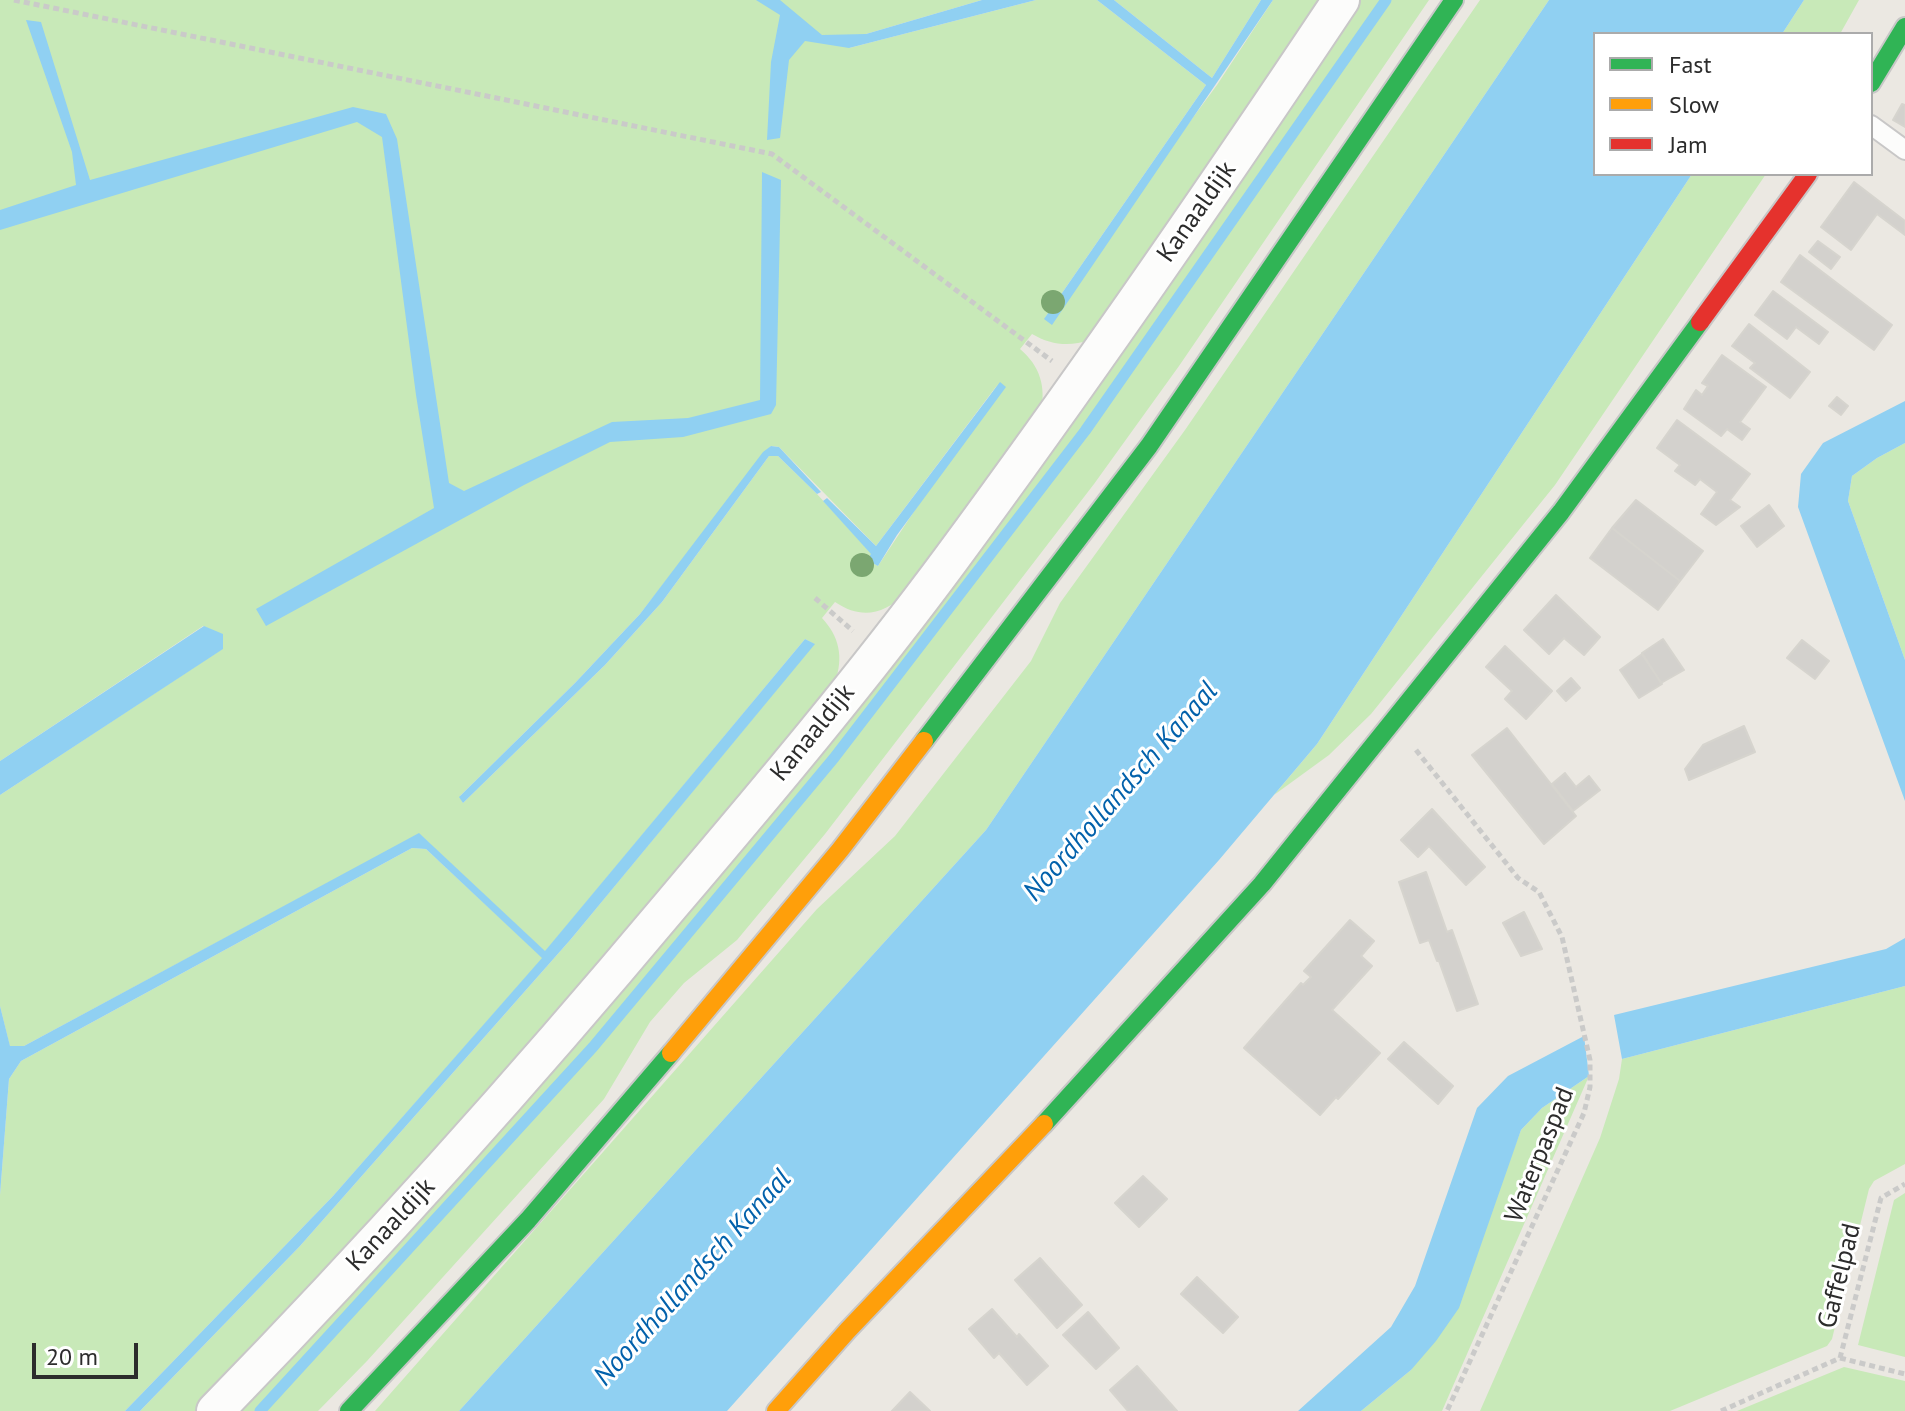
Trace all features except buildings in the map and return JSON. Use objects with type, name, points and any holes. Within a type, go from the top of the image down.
[{"type":"main road","points":[[349,1411],[528,1220],[694,1027],[859,826],[1149,446],[1454,0]]},
{"type":"main road","points":[[1873,80],[1905,27]]},
{"type":"main road","points":[[776,1411],[1262,884],[1561,512],[1807,176]]},
{"type":"street","name":"Kanaaldijk","points":[[215,1411],[457,1155],[759,802],[879,652],[959,547],[1189,225],[1341,0]]},
{"type":"lane","points":[[1873,126],[1905,150]]},
{"type":"path","points":[[14,0],[772,154],[1020,338]]},
{"type":"path","points":[[815,598],[879,652]]},
{"type":"path","name":"Waterpaspad","points":[[1393,721],[1518,878],[1539,892],[1562,937],[1590,1060],[1590,1087],[1584,1113],[1447,1411]]},
{"type":"path","name":"Gaffelpad","points":[[1721,1411],[1840,1358],[1881,1198],[1905,1184]]},
{"type":"path","points":[[1840,1358],[1905,1374]]},
{"type":"green space","points":[[0,0],[982,0],[866,34],[849,48],[1036,0],[1097,0],[1206,85],[1044,319],[1217,85],[1273,0],[1324,0],[1090,340],[1060,344],[1032,334],[1020,349],[1040,377],[1043,394],[1041,412],[906,594],[889,606],[872,612],[854,611],[835,602],[822,618],[838,647],[839,664],[835,682],[516,1069],[198,1411],[140,1411],[300,1246],[571,939],[814,644],[805,639],[545,952],[419,834],[24,1046],[10,1047],[0,1006],[0,795],[222,649],[223,635],[203,626],[0,761]],"holes":[[[998,384],[878,566],[868,560],[872,554],[817,494],[778,456],[769,456],[662,602],[605,665],[463,803],[460,796],[640,614],[771,446],[779,447],[876,546]]]},
{"type":"green space","points":[[1114,0],[1261,0],[1212,78]]},
{"type":"green space","points":[[1355,0],[1429,0],[1179,366],[1094,484],[825,834],[737,940],[684,983],[650,1022],[604,1099],[318,1411],[235,1411],[604,1007]]},
{"type":"green space","points":[[1480,0],[1549,0],[986,830],[459,1411],[375,1411],[817,909],[895,836],[1031,661],[1060,603],[1185,430]]},
{"type":"green space","points":[[1804,0],[1859,0],[1841,32],[1783,32]]},
{"type":"green space","points":[[1691,176],[1765,176],[1555,485],[1371,714],[1329,755],[1274,795],[1317,744]]},
{"type":"green space","points":[[1905,443],[1905,660],[1848,501],[1852,476]]},
{"type":"green space","points":[[412,848],[426,849],[543,958],[333,1196],[125,1411],[0,1411],[0,1195],[9,1079],[21,1061]]},
{"type":"green space","points":[[1905,986],[1905,1164],[1874,1181],[1869,1189],[1832,1339],[1827,1346],[1670,1411],[1480,1411],[1600,1138],[1619,1079],[1622,1059]]},
{"type":"green space","points":[[1589,1076],[1442,1411],[1361,1411],[1411,1370],[1503,1177],[1521,1130],[1542,1108]]},
{"type":"green space","points":[[1905,1193],[1905,1357],[1858,1345],[1894,1200]]},
{"type":"green space","points":[[1844,1367],[1905,1381],[1905,1411],[1737,1411]]},
{"type":"water","points":[[756,0],[780,0],[822,35],[866,34],[982,0],[1036,0],[849,48],[805,41],[789,60],[780,138],[767,140],[771,62],[780,15]]},
{"type":"water","points":[[1097,0],[1114,0],[1212,78],[1261,0],[1273,0],[1052,325],[1044,319],[1206,85]]},
{"type":"water","name":"Noordhollandsch Kanaal","points":[[1549,0],[1804,0],[1783,32],[1593,32],[1593,176],[1691,176],[1317,744],[1219,860],[727,1411],[459,1411],[986,830]]},
{"type":"water","points":[[26,20],[41,22],[90,180],[353,107],[386,114],[397,139],[449,483],[464,491],[612,422],[688,418],[760,400],[762,172],[781,180],[776,405],[771,414],[683,437],[610,442],[524,485],[266,626],[256,609],[434,508],[382,137],[357,122],[0,230],[0,210],[76,185],[72,152]]},
{"type":"water","points":[[1000,382],[1006,387],[897,535],[878,566],[867,560],[871,554],[823,501],[827,498],[876,546]]},
{"type":"water","points":[[1905,401],[1905,443],[1852,476],[1848,501],[1905,660],[1905,801],[1798,507],[1801,474],[1823,443]]},
{"type":"water","points":[[771,446],[779,447],[821,492],[817,494],[778,456],[769,456],[662,602],[605,665],[463,803],[459,797],[640,614],[763,452]]},
{"type":"water","points":[[204,626],[223,634],[223,649],[0,795],[0,761]]},
{"type":"water","points":[[805,639],[815,644],[571,939],[300,1246],[140,1411],[125,1411],[333,1196],[542,958],[426,849],[412,848],[21,1061],[9,1079],[0,1195],[0,1006],[10,1046],[24,1046],[419,833],[545,951]]},
{"type":"water","points":[[1905,938],[1905,986],[1622,1059],[1614,1015],[1886,949]]},
{"type":"water","points":[[1584,1036],[1589,1076],[1542,1108],[1521,1130],[1459,1308],[1436,1341],[1411,1370],[1361,1411],[1298,1411],[1391,1327],[1415,1286],[1477,1108],[1508,1076]]},
{"type":"waterway","points":[[260,1411],[593,1047],[834,758],[1085,431],[1386,0]]},
{"type":"traffic: fast","points":[[924,741],[1149,446],[1454,0]]},
{"type":"traffic: fast","points":[[1873,80],[1905,27]]},
{"type":"traffic: fast","points":[[1044,1124],[1262,884],[1561,512],[1700,322]]},
{"type":"traffic: fast","points":[[349,1411],[528,1220],[671,1053]]},
{"type":"traffic: slow","points":[[671,1053],[840,850],[924,741]]},
{"type":"traffic: slow","points":[[776,1411],[848,1330],[1044,1124]]},
{"type":"traffic: jam","points":[[1700,322],[1807,176]]}]
